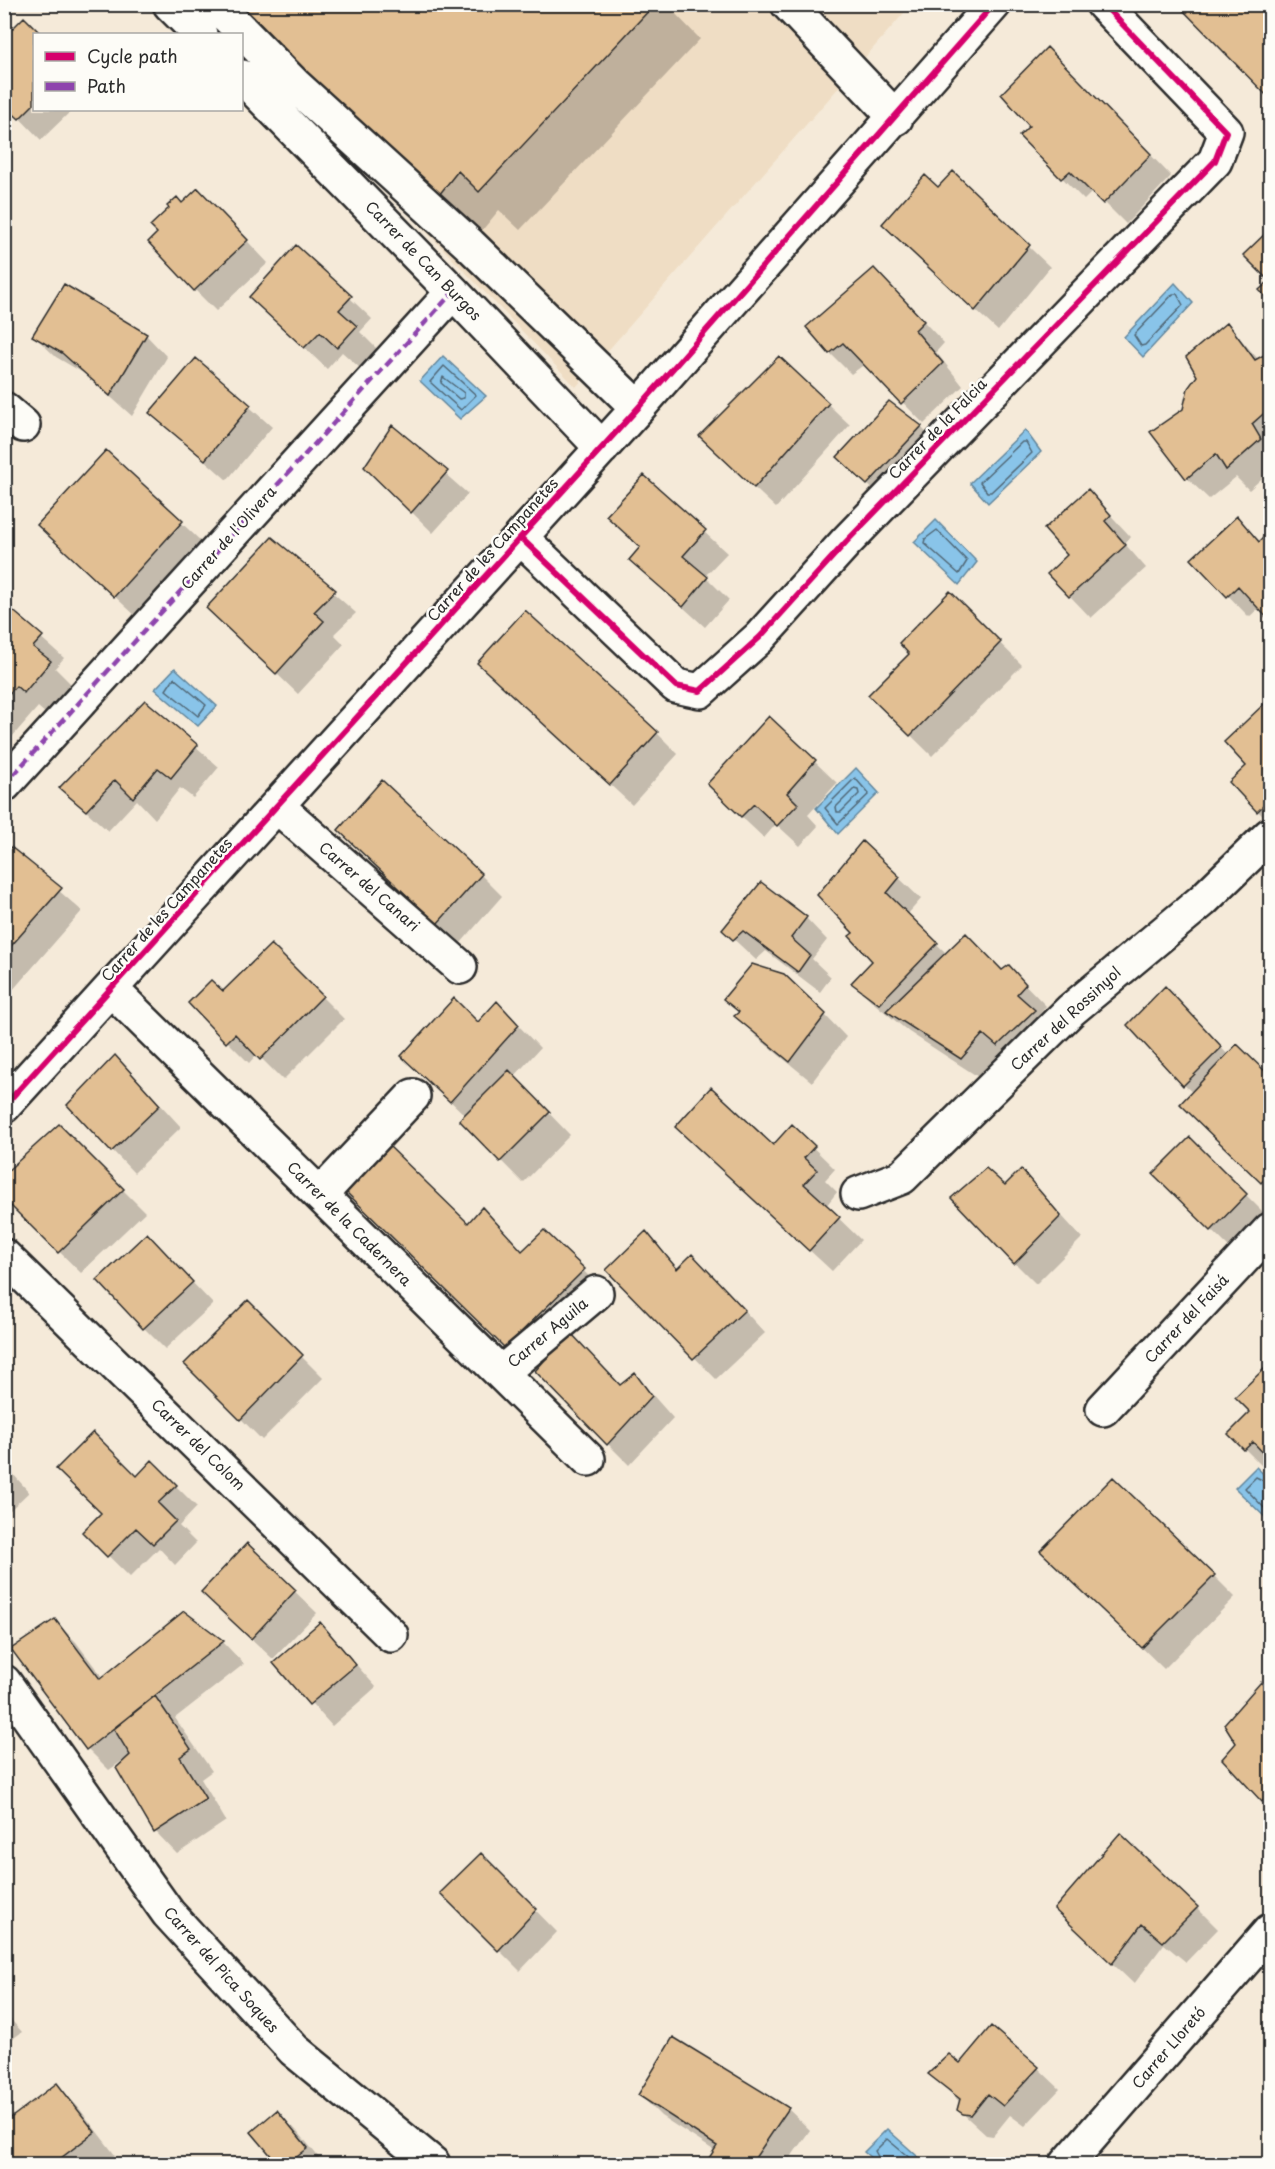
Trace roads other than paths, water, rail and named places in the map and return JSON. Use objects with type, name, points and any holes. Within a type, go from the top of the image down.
[{"type":"street","points":[[170,4],[199,33]]},
{"type":"street","points":[[215,4],[296,86],[470,245],[638,408]]},
{"type":"street","points":[[788,4],[896,118]]},
{"type":"street","name":"Carrer de les Campanetes","points":[[4,1106],[638,408],[896,118],[994,4]]},
{"type":"street","name":"Carrer de la Falcia","points":[[521,538],[676,686],[700,691],[760,637],[846,542],[1215,161],[1226,132],[1103,4]]},
{"type":"street","name":"Carrer de Can Burgos","points":[[243,78],[602,448]]},
{"type":"street","name":"Carrer de l'Olivera","points":[[4,784],[453,292]]},
{"type":"street","name":"Carrer del Canari","points":[[276,806],[460,967]]},
{"type":"street","name":"Carrer del Rossinyol","points":[[858,1194],[902,1177],[1071,1010],[1202,901],[1270,835]]},
{"type":"street","name":"Carrer de la Cadernera","points":[[111,989],[588,1459]]},
{"type":"street","points":[[320,1195],[413,1096]]},
{"type":"street","name":"Carrer del Faisá","points":[[1103,1409],[1270,1230]]},
{"type":"street","name":"Carrer del Colom","points":[[4,1256],[391,1635]]},
{"type":"street","name":"Carrer Aguila","points":[[501,1373],[596,1293]]},
{"type":"street","name":"Carrer del Pica Soques","points":[[4,1682],[168,1913],[294,2050],[433,2164]]},
{"type":"street","name":"Carrer Lloretó","points":[[1067,2164],[1270,1931]]},
{"type":"water","points":[[1175,283],[1193,303],[1143,357],[1124,337]]},
{"type":"water","points":[[443,356],[486,396],[460,419],[420,381]]},
{"type":"water","points":[[1025,430],[1041,452],[988,503],[970,483]]},
{"type":"water","points":[[936,520],[977,562],[959,585],[914,542]]},
{"type":"water","points":[[175,668],[217,706],[198,726],[155,689]]},
{"type":"water","points":[[856,768],[879,793],[838,834],[816,808]]},
{"type":"water","points":[[1256,1467],[1270,1480],[1270,1522],[1235,1488]]},
{"type":"water","points":[[887,2129],[926,2164],[878,2164],[864,2152]]}]
